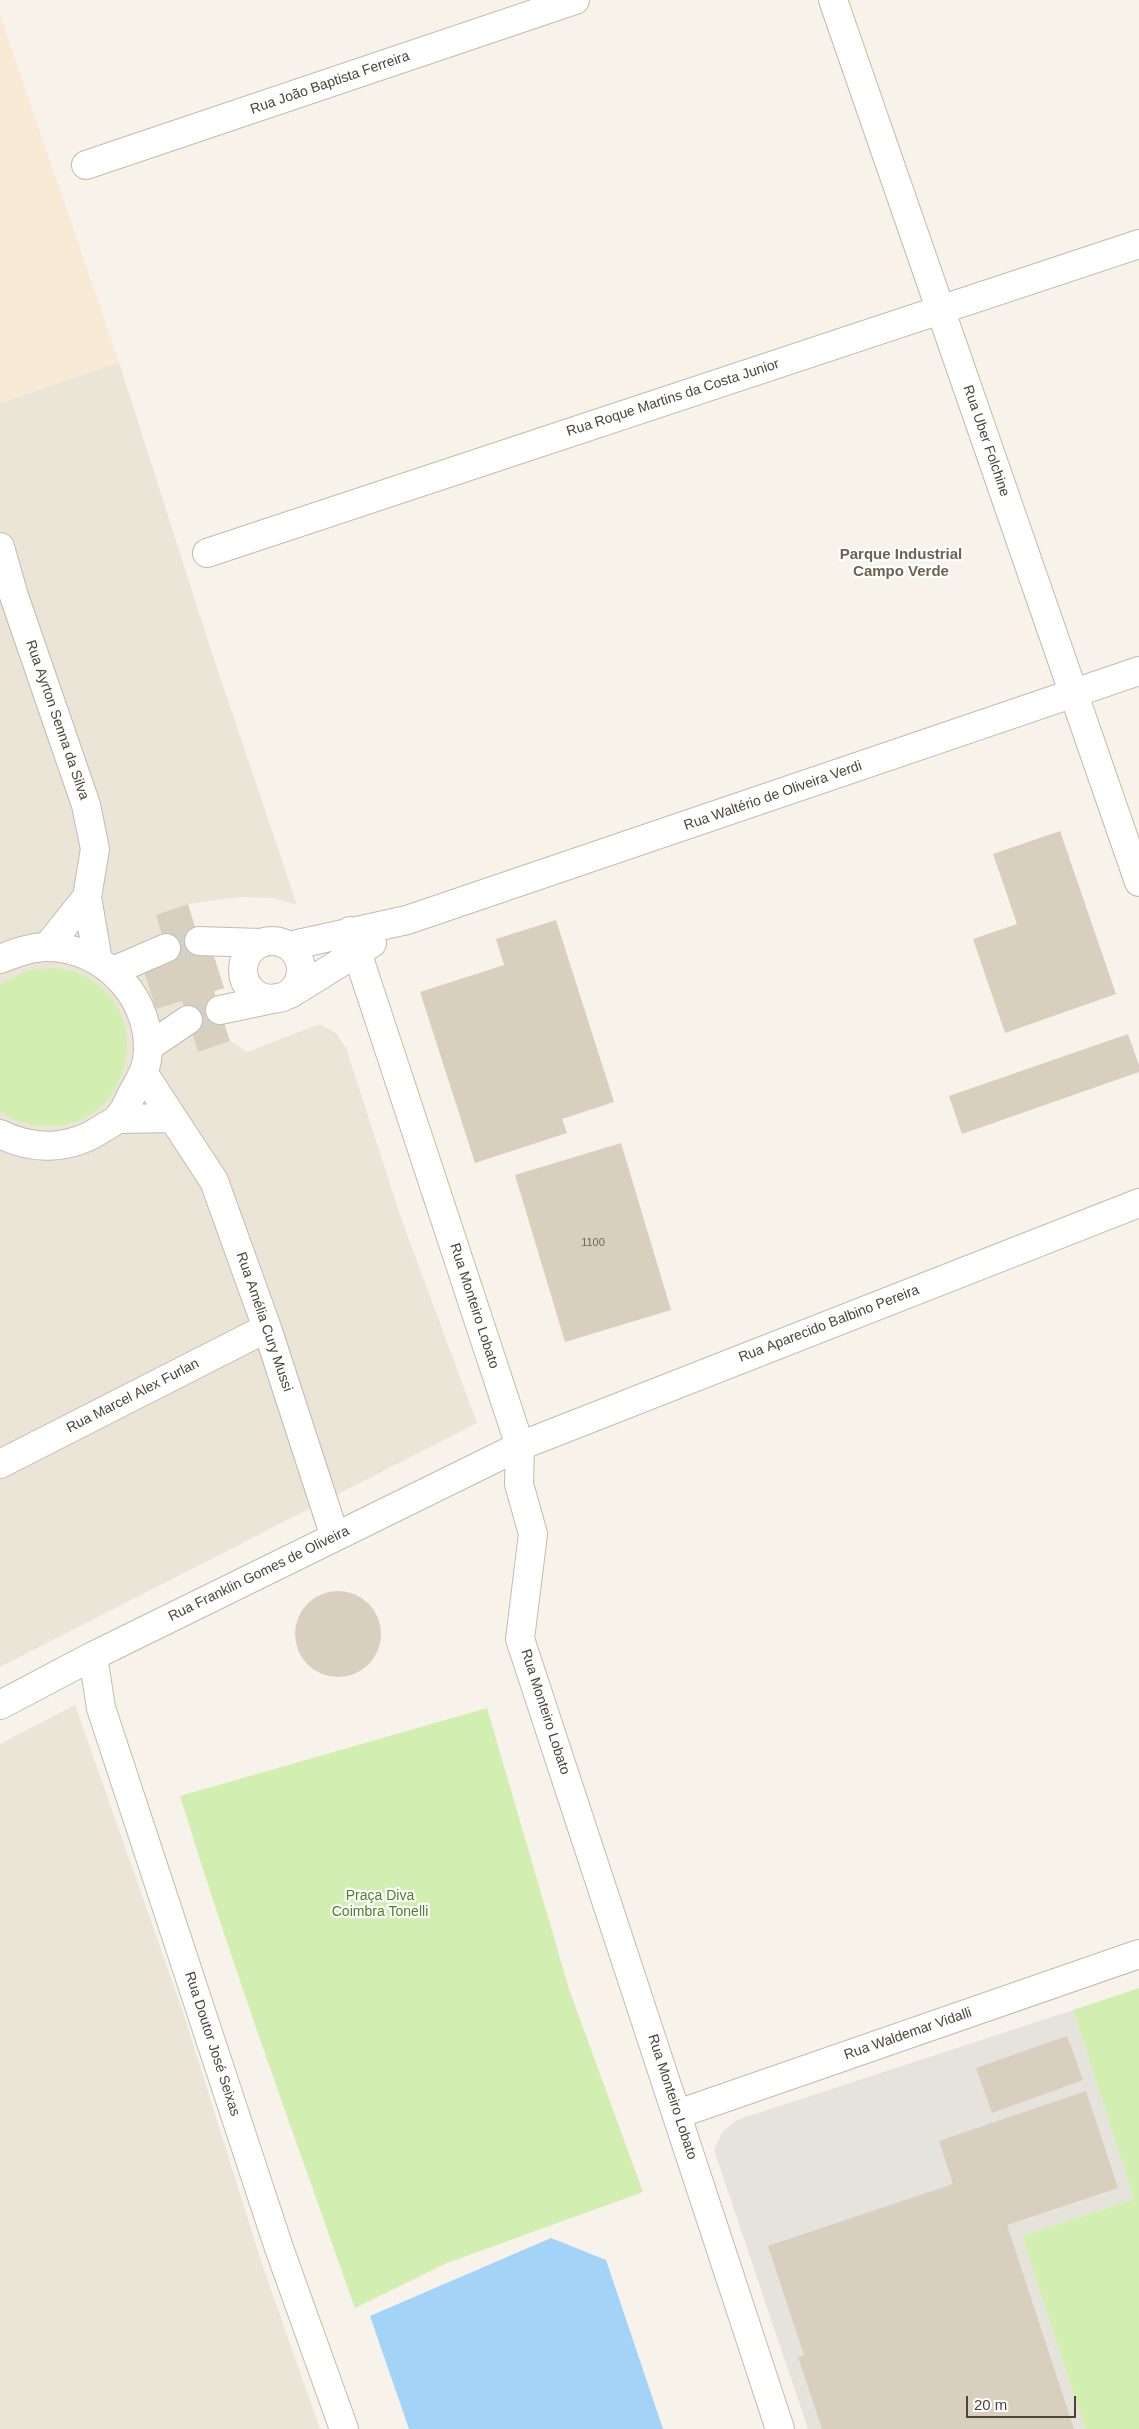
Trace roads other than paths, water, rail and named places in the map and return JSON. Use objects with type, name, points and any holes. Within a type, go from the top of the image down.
[{"type":"street","name":"Rua João Baptista Ferreira","points":[[86,165],[574,0]]},
{"type":"street","name":"Rua Uber Folchine","points":[[833,0],[1139,882]]},
{"type":"street","name":"Rua Roque Martins da Costa Junior","points":[[207,553],[1139,244]]},
{"type":"street","name":"Rua Ayrton Senna da Silva","points":[[0,546],[7,598],[86,805],[95,849],[87,897],[106,966]]},
{"type":"street","name":"Rua Waltério de Oliveira Verdi","points":[[220,1010],[285,996],[354,942],[407,920],[1139,671]]},
{"type":"street","name":"Rua Ayrton Senna da Silva","points":[[47,947],[87,897]]},
{"type":"street","points":[[199,941],[261,943],[271,940],[289,946],[297,954],[301,964],[302,975],[298,986],[285,996],[262,997],[248,987],[245,979],[244,962],[248,954],[261,943]]},
{"type":"street","name":"Rua Waltério de Oliveira Verdi","points":[[289,946],[354,942]]},
{"type":"street","name":"Rua Monteiro Lobato","points":[[354,942],[520,1446],[519,1484],[533,1534],[520,1639],[678,2114],[780,2429]]},
{"type":"street","points":[[0,960],[21,951],[47,947],[74,950],[106,966],[128,987],[138,1005],[146,1025],[148,1047],[144,1074],[118,1118],[88,1138],[54,1147],[19,1144],[0,1134]]},
{"type":"street","points":[[106,966],[166,948]]},
{"type":"street","points":[[148,1047],[188,1020]]},
{"type":"street","name":"Rua Amélia Cury Mussi","points":[[144,1074],[214,1181],[267,1328],[335,1537]]},
{"type":"street","points":[[118,1118],[172,1118]]},
{"type":"street","name":"Rua Aparecido Balbino Pereira","points":[[520,1446],[1139,1203]]},
{"type":"street","name":"Rua Marcel Alex Furlan","points":[[0,1464],[267,1328]]},
{"type":"street","name":"Rua Franklin Gomes de Oliveira","points":[[0,1705],[93,1656],[520,1446]]},
{"type":"street","name":"Rua Doutor José Seixas","points":[[93,1656],[101,1708],[279,2248],[344,2429]]},
{"type":"street","name":"Rua Waldemar Vidalli","points":[[678,2114],[1139,1954]]},
{"type":"water","points":[[551,2238],[606,2260],[663,2429],[409,2429],[370,2316]]},
{"type":"tunnel","points":[[166,948],[199,941]]},
{"type":"tunnel","points":[[188,1020],[220,1010]]},
{"type":"district","name":"Parque Industrial Campo Verde","points":[[901,564]]},
{"type":"park label","name":"Praça Diva Coimbra Tonelli","points":[[380,1904]]}]
